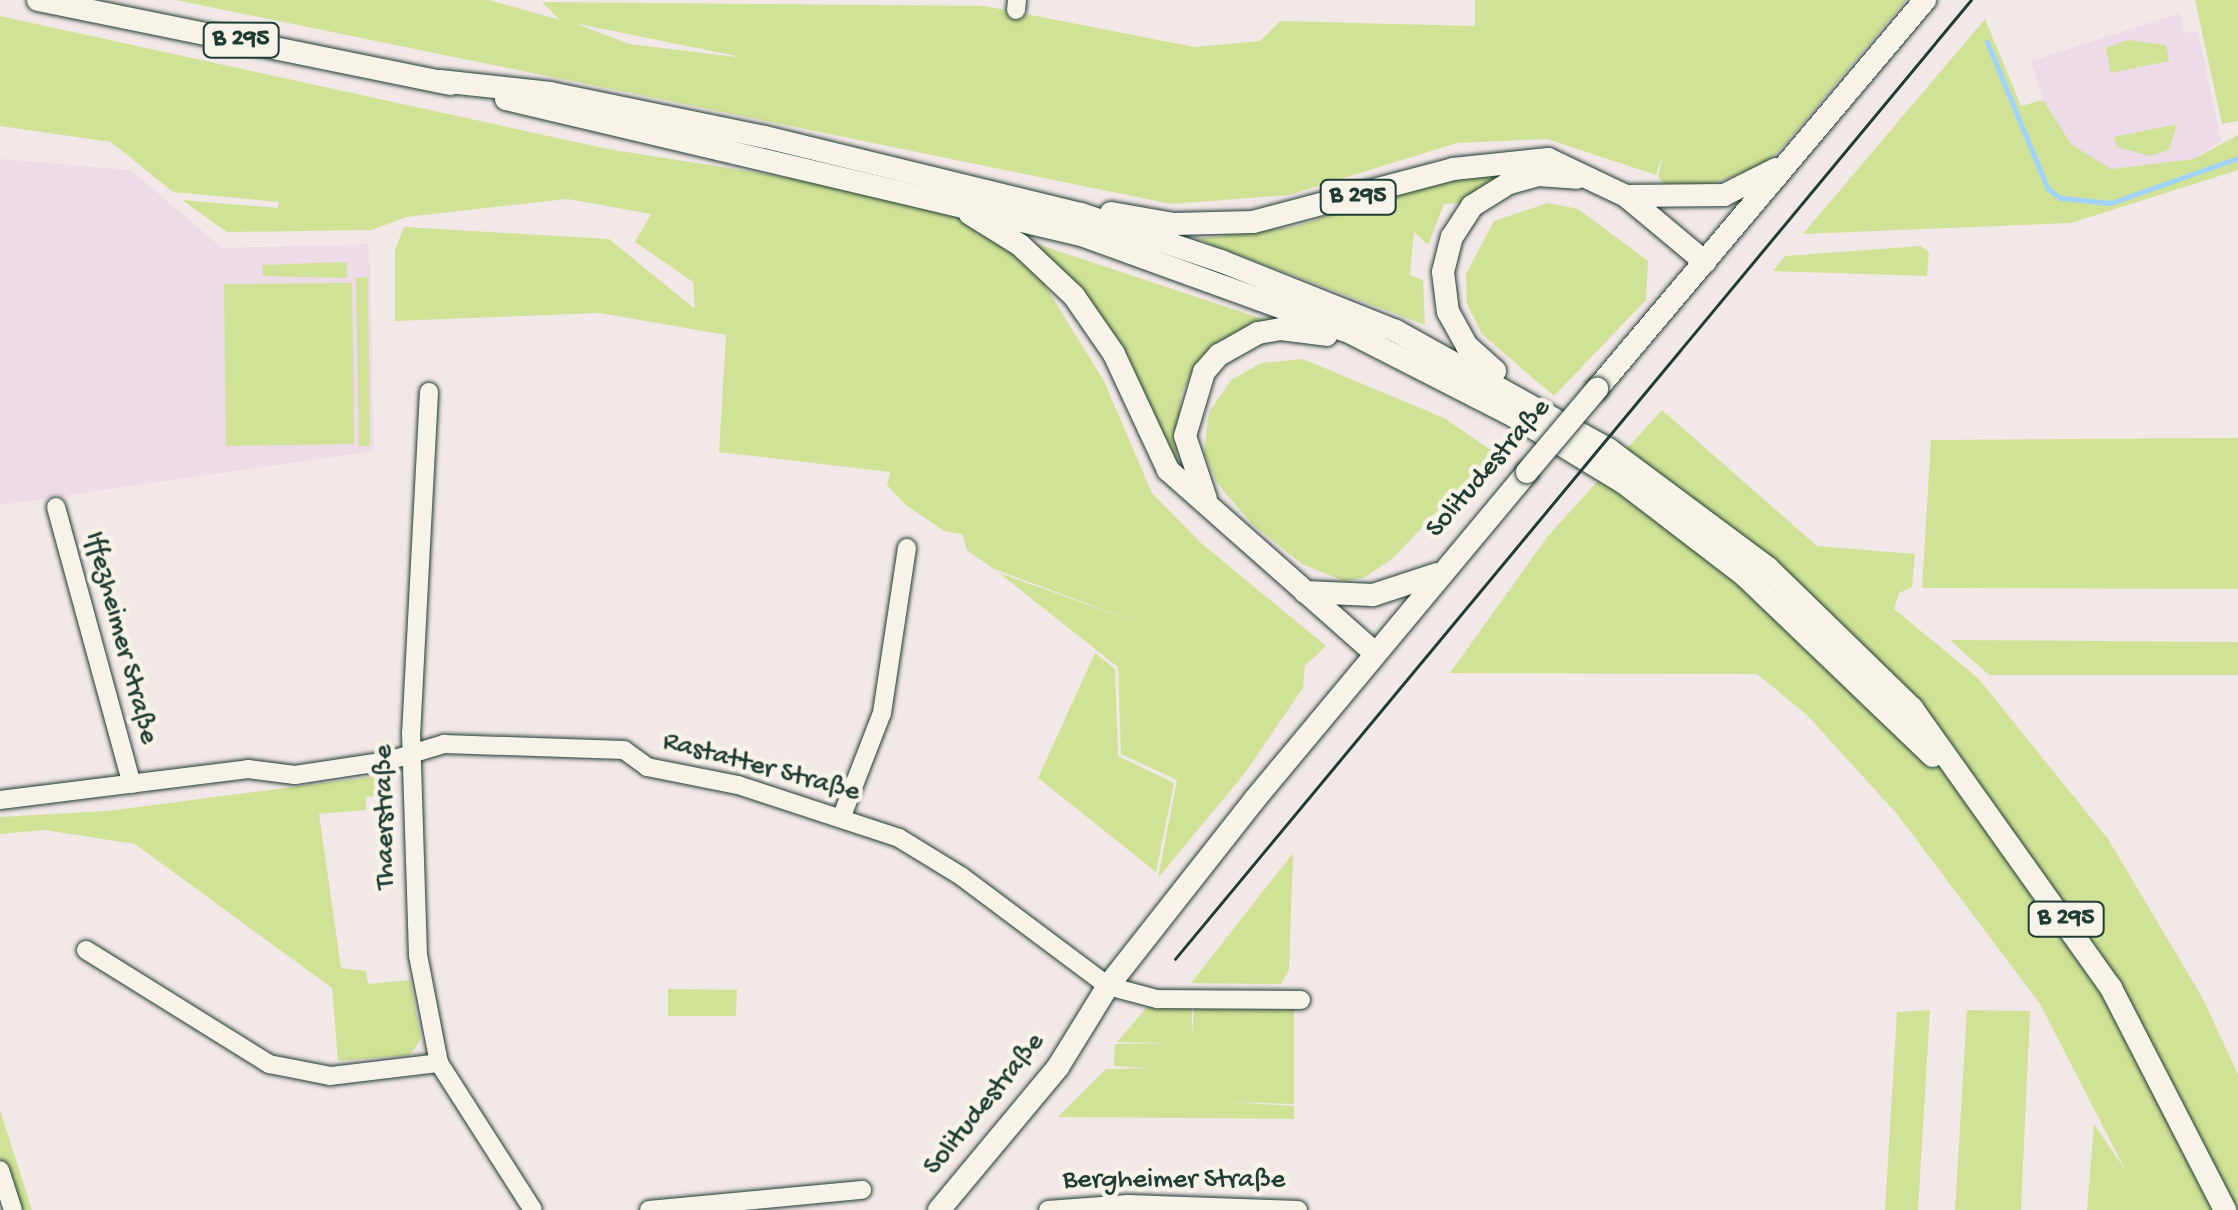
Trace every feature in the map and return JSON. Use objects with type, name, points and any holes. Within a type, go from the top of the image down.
[{"type":"main road","name":"B 295","points":[[38,0],[440,80],[955,204],[1129,250],[1351,333],[1514,416],[1668,516],[1810,634],[1984,807]]},
{"type":"main road","name":"Solitudestraße","points":[[938,1210],[1058,1067],[1108,986],[1374,652],[1925,0]]},
{"type":"main road","name":"B 295","points":[[440,80],[550,93],[766,136],[1081,214],[1335,305],[1516,393],[1648,476],[1825,618],[1912,708],[2111,988],[2225,1210]]},
{"type":"main road","name":"B 295","points":[[1081,214],[1116,212],[1174,224],[1253,222],[1453,168],[1548,158],[1626,196],[1706,262]]},
{"type":"main road","points":[[1626,196],[1724,196],[1791,160]]},
{"type":"main road","name":"B 295","points":[[1516,393],[1455,329],[1444,293],[1445,254],[1472,206],[1498,188],[1538,175],[1595,178]]},
{"type":"main road","name":"B 295","points":[[955,204],[1020,245],[1074,296],[1114,354],[1168,470],[1374,652]]},
{"type":"main road","name":"B 295","points":[[1213,511],[1195,478],[1185,436],[1204,372],[1219,354],[1258,334],[1351,333]]},
{"type":"main road","points":[[1305,592],[1373,595],[1439,573]]},
{"type":"street","name":"Thaerstraße","points":[[429,392],[412,752],[418,955],[439,1063],[533,1210]]},
{"type":"street","name":"Iffezheimer Straße","points":[[56,507],[132,784]]},
{"type":"street","points":[[842,816],[882,713],[908,548]]},
{"type":"street","name":"Rastatter Straße","points":[[0,800],[248,769],[295,775],[444,744],[624,750],[647,767],[842,816],[899,838],[961,876],[1108,986]]},
{"type":"street","points":[[86,950],[269,1064],[330,1076],[439,1063]]},
{"type":"street","points":[[1108,986],[1157,1000],[1301,1000]]},
{"type":"street","points":[[0,1170],[13,1210]]},
{"type":"street","points":[[649,1210],[862,1190]]},
{"type":"street","name":"Bergheimer Straße","points":[[1048,1210],[1139,1204],[1298,1210]]},
{"type":"shaded area","points":[[2180,13],[2184,33],[2198,31],[2221,141],[2194,159],[2111,169],[2071,145],[2043,100],[2031,61]]},
{"type":"shaded area","points":[[0,159],[131,170],[222,248],[369,244],[374,451],[0,505]]},
{"type":"green space","points":[[176,0],[489,0],[560,20],[542,2],[985,6],[1194,47],[1260,41],[1280,21],[1475,26],[1475,0],[1906,0],[1779,151],[1759,167],[1711,184],[1670,190],[1658,177],[1663,155],[1656,175],[1547,139],[1457,143],[1289,195],[1171,204]],"holes":[[[574,23],[736,56],[629,44]]]},
{"type":"green space","points":[[2195,0],[2238,0],[2238,121],[2222,124]]},
{"type":"green space","points":[[0,16],[608,149],[955,204],[1020,245],[1104,381],[1152,493],[1201,543],[1326,646],[1305,666],[1303,688],[1245,773],[1158,878],[1177,780],[1121,754],[1118,667],[999,573],[1142,624],[994,569],[967,550],[962,534],[944,531],[906,505],[887,485],[890,472],[719,452],[726,335],[600,313],[395,321],[395,250],[404,227],[609,239],[695,309],[693,282],[635,242],[651,214],[567,199],[406,217],[372,230],[227,232],[182,200],[278,208],[279,202],[173,192],[111,142],[0,126]]},
{"type":"green space","points":[[1985,19],[2021,106],[2043,100],[2071,144],[2111,169],[2194,159],[2238,135],[2238,170],[2071,223],[1803,234]]},
{"type":"green space","points":[[2128,40],[2166,45],[2169,61],[2111,73],[2106,48]]},
{"type":"green space","points":[[2177,124],[2169,150],[2150,156],[2117,147],[2114,137]]},
{"type":"green space","points":[[1510,170],[1461,203],[1444,204],[1428,245],[1414,232],[1410,275],[1423,280],[1425,325],[1197,239],[1293,227],[1433,184]]},
{"type":"green space","points":[[1548,203],[1578,209],[1648,261],[1646,300],[1554,396],[1482,334],[1467,304],[1466,274],[1494,221]]},
{"type":"green space","points":[[1028,241],[1272,322],[1219,341],[1194,367],[1181,395],[1177,464]]},
{"type":"green space","points":[[1921,246],[1929,253],[1927,276],[1773,271],[1785,256]]},
{"type":"green space","points":[[347,262],[347,278],[263,276],[262,265]]},
{"type":"green space","points":[[368,277],[370,446],[359,446],[356,278]]},
{"type":"green space","points":[[352,283],[354,444],[226,446],[224,284]]},
{"type":"green space","points":[[1303,359],[1444,418],[1494,452],[1393,558],[1364,578],[1344,581],[1302,564],[1253,525],[1217,483],[1204,453],[1209,412],[1231,380],[1261,363]]},
{"type":"green space","points":[[1662,410],[1817,546],[1915,554],[1912,587],[1899,593],[1894,609],[1978,678],[2108,839],[2202,997],[2238,1074],[2238,1210],[2087,1210],[2094,1124],[2126,1171],[2040,1004],[1897,814],[1807,715],[1757,674],[1450,673],[1548,536]]},
{"type":"green space","points":[[2238,438],[2238,589],[1922,588],[1931,440]]},
{"type":"green space","points":[[1950,640],[2238,642],[2238,675],[1989,675]]},
{"type":"green space","points":[[1095,653],[1115,669],[1118,756],[1174,783],[1156,872],[1038,778]]},
{"type":"green space","points":[[378,776],[391,794],[366,797],[366,810],[319,814],[341,968],[366,971],[368,984],[410,980],[421,1039],[410,1055],[338,1061],[332,988],[135,844],[44,830],[0,834],[0,817],[107,811]]},
{"type":"green space","points":[[1293,853],[1289,970],[1281,984],[1191,983]]},
{"type":"green space","points":[[668,989],[737,990],[736,1016],[668,1016]]},
{"type":"green space","points":[[1147,1007],[1192,1007],[1192,1037],[1194,1008],[1294,1010],[1294,1104],[1227,1102],[1294,1106],[1294,1119],[1058,1117],[1106,1069],[1147,1068],[1114,1066],[1115,1044],[1169,1043],[1117,1042]]},
{"type":"green space","points":[[1930,1010],[1918,1210],[1885,1210],[1897,1012]]},
{"type":"green space","points":[[1967,1010],[2030,1011],[2021,1210],[1955,1210]]},
{"type":"green space","points":[[0,1110],[32,1210],[17,1210],[0,1157]]},
{"type":"waterway","points":[[1987,42],[2048,189],[2061,198],[2111,203],[2238,158]]},
{"type":"tram line","points":[[1175,959],[1971,0]]}]
